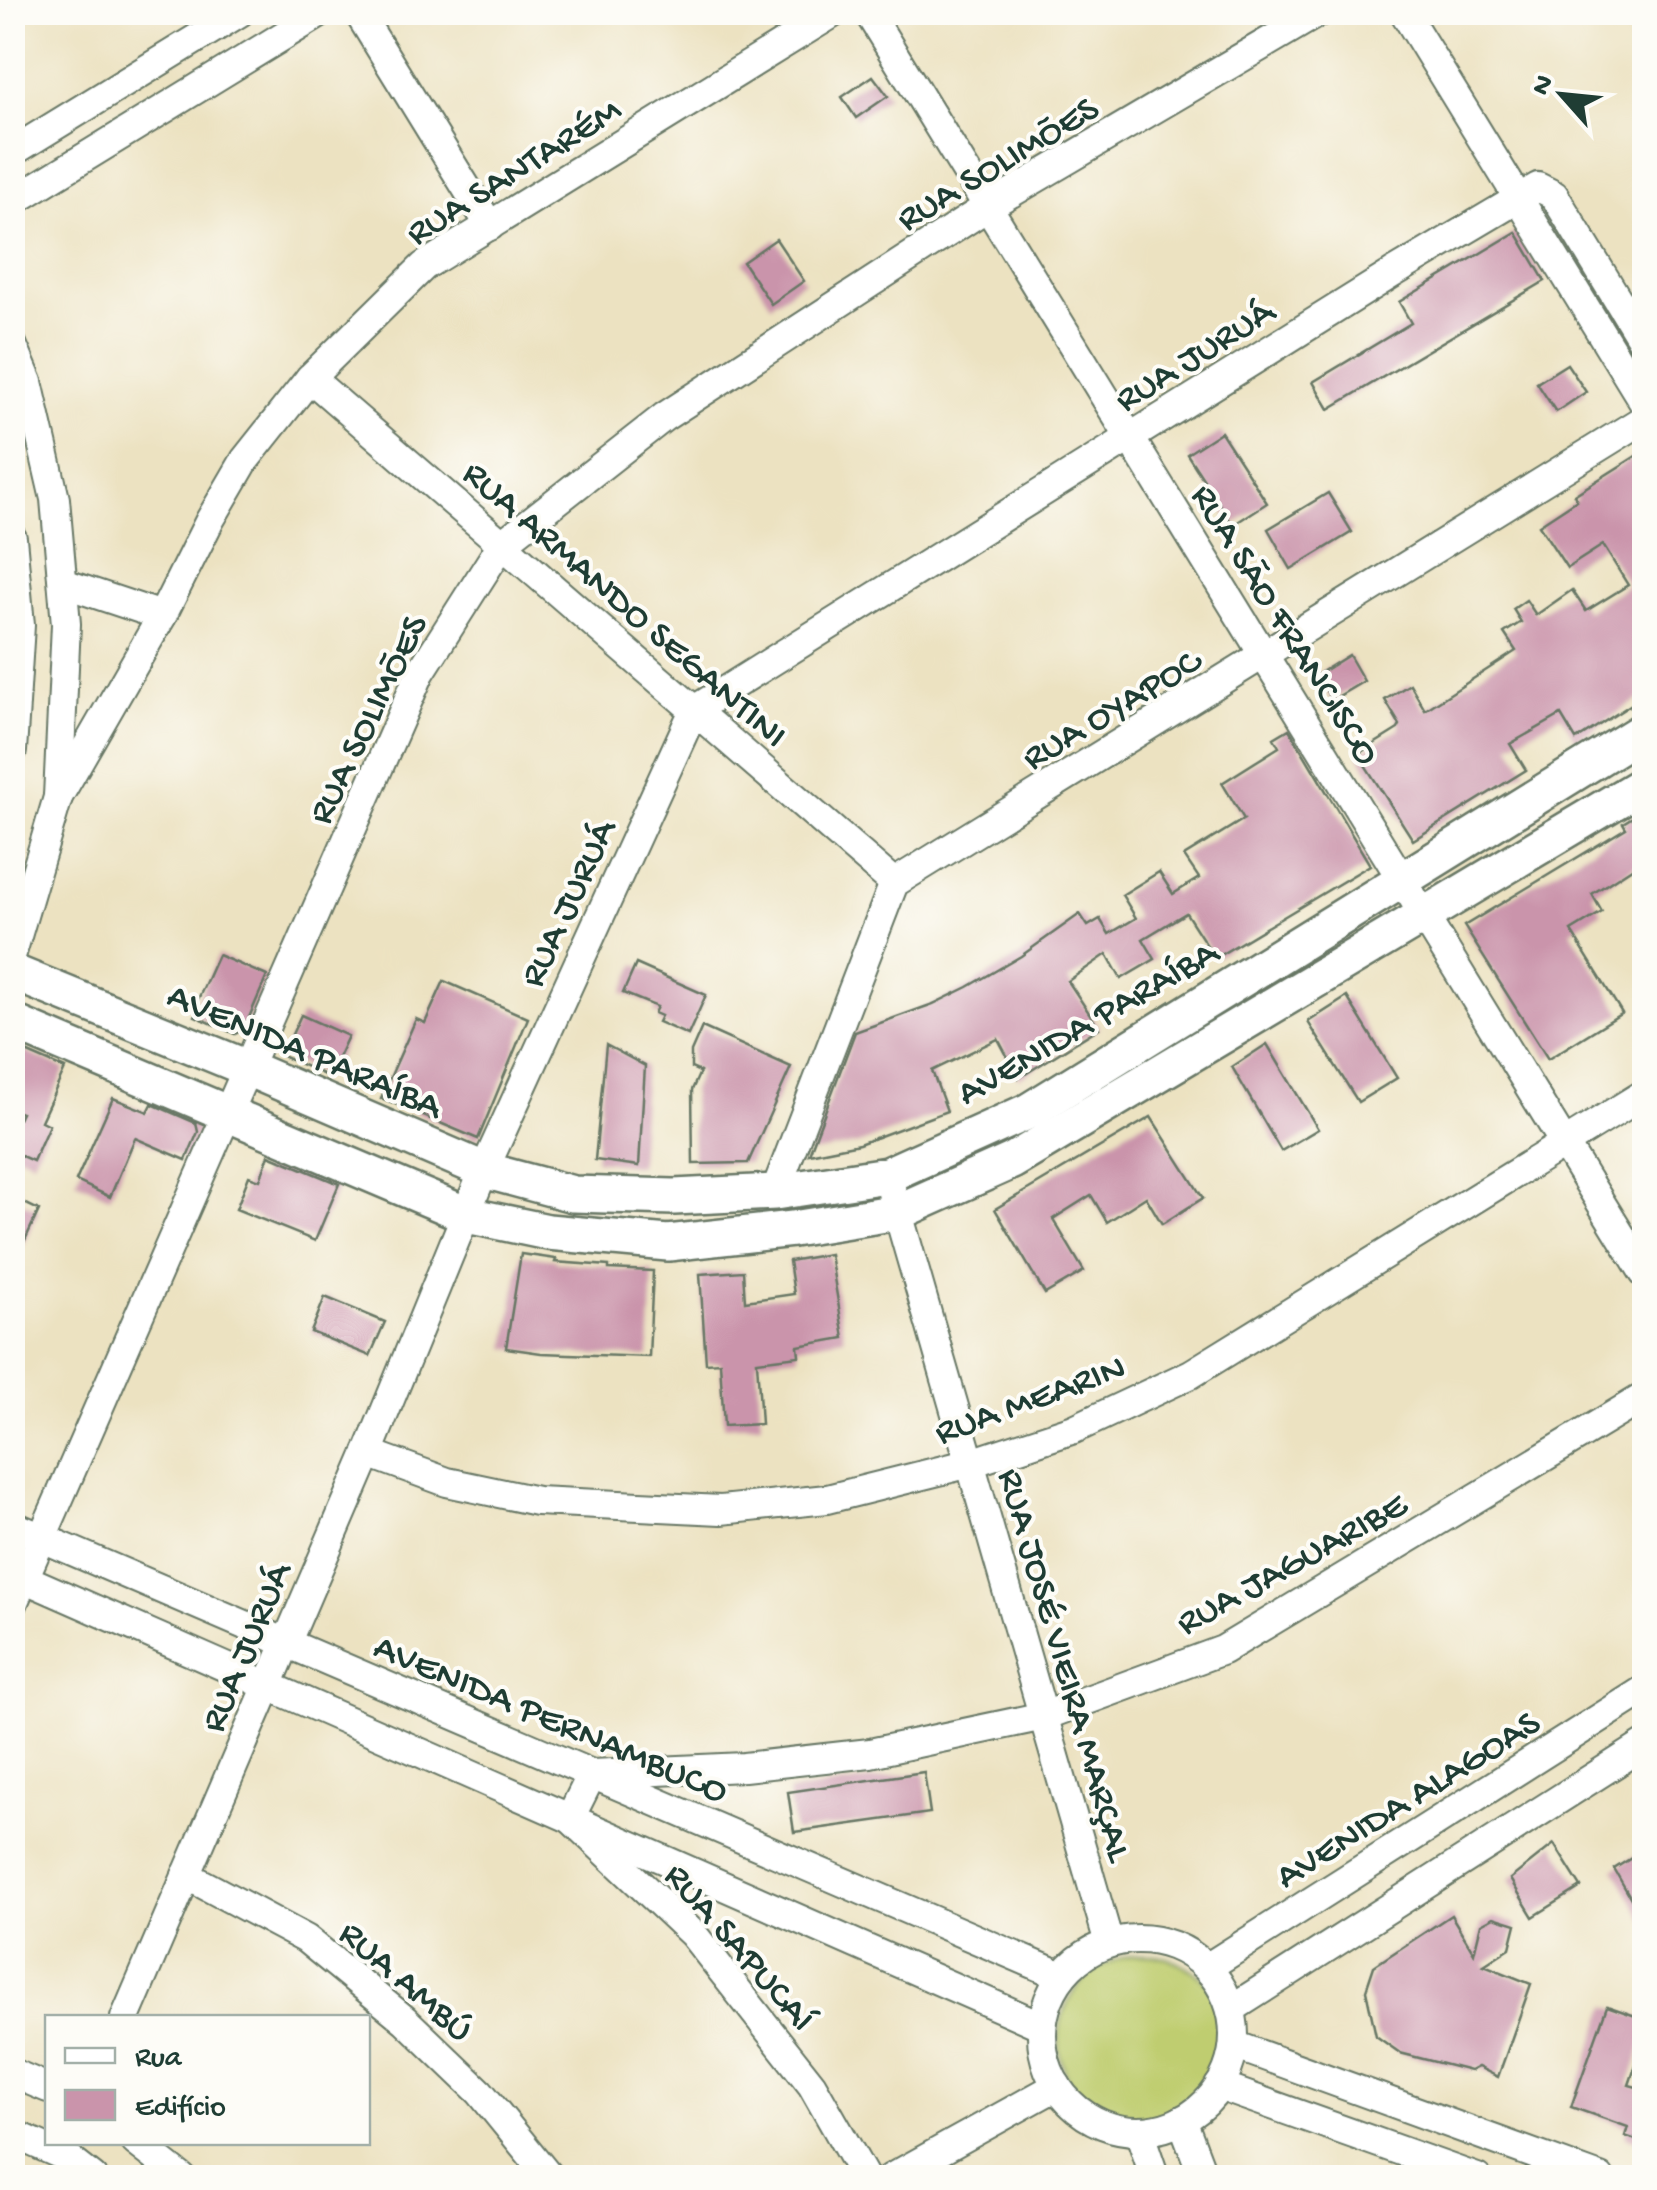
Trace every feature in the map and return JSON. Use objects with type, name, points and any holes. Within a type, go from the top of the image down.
[{"type":"main road","name":"AVENIDA PARAÍBA","points":[[12,972],[484,1170],[573,1194],[674,1197],[774,1192],[887,1175],[1029,1111],[1644,730]]},
{"type":"main road","points":[[12,1022],[466,1214],[548,1232],[668,1243],[898,1212],[1012,1160],[1644,784]]},
{"type":"main road","points":[[1123,1053],[1143,1084]]},
{"type":"street","points":[[12,152],[240,12]]},
{"type":"street","points":[[12,202],[322,12]]},
{"type":"street","points":[[358,12],[490,226]]},
{"type":"street","name":"RUA SANTARÉM","points":[[58,797],[162,616],[245,460],[310,378],[424,266],[834,12]]},
{"type":"street","name":"RUA SÃO FRANCISCO","points":[[868,12],[1644,1273]]},
{"type":"street","name":"RUA SOLIMÕES","points":[[12,1606],[19,1576],[42,1538],[420,673],[502,544],[664,416],[987,207],[1320,12]]},
{"type":"street","points":[[1404,12],[1644,403]]},
{"type":"street","points":[[1516,197],[1538,187],[1554,195],[1644,344]]},
{"type":"street","name":"RUA JURUÁ","points":[[127,2015],[368,1453],[484,1170],[694,710],[1516,197]]},
{"type":"street","points":[[12,344],[28,382],[55,499],[66,624],[58,797],[12,953]]},
{"type":"street","name":"RUA ARMANDO SEGANTINI","points":[[310,378],[894,883]]},
{"type":"street","name":"RUA OYAPOC","points":[[894,883],[1644,419]]},
{"type":"street","points":[[12,538],[20,625],[12,752]]},
{"type":"street","points":[[63,583],[162,616]]},
{"type":"street","points":[[774,1192],[894,883]]},
{"type":"street","name":"RUA MEARIN","points":[[368,1453],[448,1482],[537,1501],[721,1510],[828,1499],[970,1464],[1074,1429],[1191,1374],[1644,1094]]},
{"type":"street","name":"RUA JOSÉ VIEIRA MARÇAL","points":[[887,1175],[1109,1942]]},
{"type":"street","name":"RUA JAGUARIBE","points":[[592,1774],[744,1766],[870,1753],[1044,1716],[1223,1650],[1644,1398]]},
{"type":"street","name":"AVENIDA PERNAMBUCO","points":[[12,1526],[1062,1976]]},
{"type":"street","points":[[19,1576],[1042,2026]]},
{"type":"street","name":"AVENIDA ALAGOAS","points":[[1208,1967],[1644,1690]]},
{"type":"street","points":[[1231,2009],[1644,1746]]},
{"type":"street","points":[[570,1818],[592,1774]]},
{"type":"street","name":"RUA SAPUCAÍ","points":[[570,1818],[693,1934],[812,2085],[865,2178]]},
{"type":"street","name":"RUA AMBÚ","points":[[186,1875],[306,1939],[405,2020],[480,2092],[550,2178]]},
{"type":"street","points":[[1136,1938],[1162,1941],[1187,1950],[1208,1967],[1222,1986],[1231,2009],[1234,2045],[1219,2086],[1203,2106],[1182,2120],[1138,2131],[1114,2128],[1072,2105],[1057,2086],[1043,2047],[1042,2026],[1049,1999],[1062,1976],[1084,1956],[1109,1942],[1136,1938]]},
{"type":"street","points":[[1234,2045],[1600,2178]]},
{"type":"street","points":[[12,2073],[45,2087]]},
{"type":"street","points":[[891,2178],[1057,2086]]},
{"type":"street","points":[[1219,2086],[1477,2178]]},
{"type":"street","points":[[1182,2120],[1204,2178]]},
{"type":"street","points":[[1138,2131],[1155,2178]]},
{"type":"street","points":[[12,2133],[65,2159],[93,2178]]},
{"type":"street","points":[[140,2145],[182,2178]]},
{"type":"green space","points":[[1144,1955],[1177,1961],[1204,1980],[1223,2007],[1229,2040],[1223,2073],[1204,2100],[1177,2119],[1144,2125],[1111,2119],[1084,2100],[1065,2073],[1059,2040],[1065,2007],[1084,1980],[1111,1961]]},
{"type":"building","points":[[873,76],[888,96],[856,118],[842,97]]},
{"type":"building","points":[[1516,232],[1545,281],[1329,409],[1313,382],[1411,323],[1399,302]]},
{"type":"building","points":[[776,239],[804,281],[771,304],[743,262]]},
{"type":"building","points":[[1567,364],[1586,392],[1556,412],[1537,383]]},
{"type":"building","points":[[1221,432],[1267,503],[1233,525],[1187,454]]},
{"type":"building","points":[[1644,451],[1644,696],[1576,740],[1561,715],[1510,744],[1526,770],[1413,840],[1358,754],[1400,725],[1385,700],[1410,684],[1425,710],[1516,651],[1504,633],[1521,622],[1513,609],[1526,600],[1536,615],[1572,590],[1586,611],[1628,585],[1603,545],[1567,568],[1539,525],[1577,500],[1574,495]]},
{"type":"building","points":[[1328,493],[1352,532],[1291,569],[1268,529]]},
{"type":"building","points":[[1349,655],[1364,681],[1332,700],[1317,675]]},
{"type":"building","points":[[1289,729],[1370,865],[1215,958],[1186,913],[1143,939],[1155,959],[1121,979],[1107,954],[1068,981],[1099,1028],[1019,1078],[998,1039],[932,1071],[947,1111],[859,1144],[809,1154],[855,1032],[968,987],[1080,914],[1088,926],[1100,919],[1109,934],[1136,918],[1122,895],[1159,872],[1173,894],[1199,878],[1184,856],[1244,819],[1222,783],[1279,747],[1274,738]]},
{"type":"building","points":[[1644,810],[1644,860],[1592,894],[1602,912],[1571,931],[1622,1013],[1548,1059],[1464,926],[1626,828],[1623,823]]},
{"type":"building","points":[[218,955],[267,976],[244,1029],[235,1034],[195,1016],[200,1006],[196,1004]]},
{"type":"building","points":[[636,964],[706,995],[688,1035],[658,1022],[661,1016],[654,1013],[657,1007],[623,993]]},
{"type":"building","points":[[444,981],[528,1018],[478,1139],[381,1098],[416,1019],[425,1023]]},
{"type":"building","points":[[1347,997],[1397,1078],[1358,1102],[1308,1022]]},
{"type":"building","points":[[301,1015],[348,1036],[329,1077],[282,1056]]},
{"type":"building","points":[[702,1027],[791,1067],[748,1163],[693,1164],[692,1090],[700,1072],[691,1068],[691,1052]]},
{"type":"building","points":[[1267,1044],[1318,1129],[1281,1151],[1232,1067]]},
{"type":"building","points":[[606,1045],[645,1066],[639,1166],[595,1160]]},
{"type":"building","points":[[12,1046],[65,1069],[41,1121],[49,1125],[33,1161],[12,1152],[12,1132],[21,1113],[12,1110]]},
{"type":"building","points":[[113,1098],[148,1112],[152,1104],[196,1123],[198,1132],[186,1160],[135,1138],[110,1197],[76,1181]]},
{"type":"building","points":[[1151,1117],[1203,1198],[1162,1224],[1146,1197],[1107,1222],[1091,1195],[1053,1219],[1084,1271],[1045,1294],[995,1209]]},
{"type":"building","points":[[269,1155],[339,1184],[315,1241],[236,1209],[249,1176],[260,1180]]},
{"type":"building","points":[[12,1197],[39,1210],[12,1268]]},
{"type":"building","points":[[521,1254],[609,1269],[653,1271],[649,1357],[506,1348]]},
{"type":"building","points":[[830,1254],[844,1338],[798,1346],[799,1356],[757,1361],[761,1424],[724,1426],[720,1362],[706,1363],[700,1274],[743,1271],[745,1301],[794,1294],[789,1261]]},
{"type":"building","points":[[325,1297],[385,1322],[370,1356],[311,1332]]},
{"type":"building","points":[[924,1772],[930,1813],[794,1832],[788,1792]]},
{"type":"building","points":[[1554,1844],[1581,1887],[1533,1917],[1510,1879]]},
{"type":"building","points":[[1644,1850],[1644,1921],[1614,1869]]},
{"type":"building","points":[[1451,1915],[1474,1953],[1481,1924],[1494,1917],[1516,1924],[1510,1948],[1484,1965],[1531,1984],[1498,2077],[1478,2067],[1470,2071],[1400,2053],[1376,2036],[1366,1990],[1374,1966]]},
{"type":"building","points":[[1607,2006],[1644,2019],[1644,2041],[1629,2085],[1644,2089],[1644,2143],[1625,2136],[1628,2127],[1571,2107]]}]
